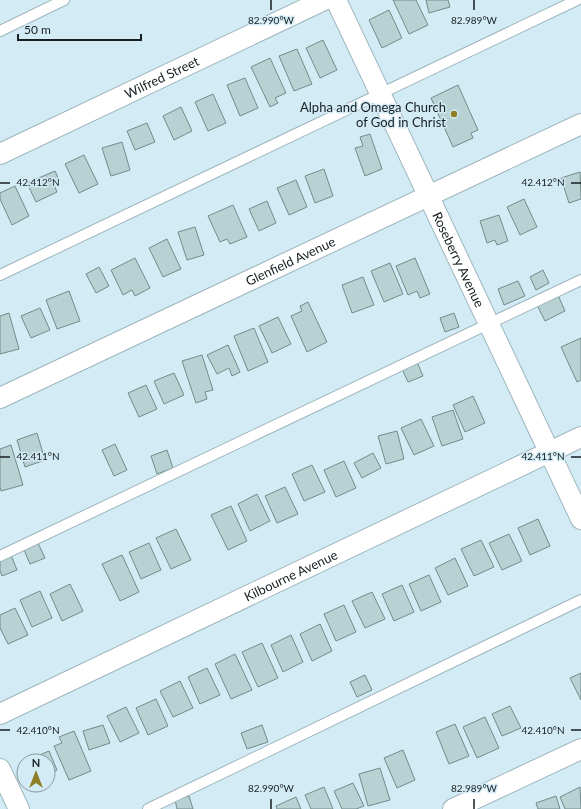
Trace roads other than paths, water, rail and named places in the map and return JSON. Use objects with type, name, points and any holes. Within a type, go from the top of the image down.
[{"type":"street","name":"Wilfred Street","points":[[0,154],[324,0]]},
{"type":"street","name":"Roseberry Avenue","points":[[336,0],[581,519]]},
{"type":"street","name":"Glenfield Avenue","points":[[0,398],[581,124]]},
{"type":"street","name":"Kilbourne Avenue","points":[[0,714],[581,437]]},
{"type":"street","points":[[453,809],[581,749]]},
{"type":"street","points":[[0,769],[19,809]]},
{"type":"lane","points":[[0,31],[64,0]]},
{"type":"lane","points":[[0,275],[577,0]]},
{"type":"lane","points":[[0,556],[581,280]]},
{"type":"lane","points":[[148,809],[581,600]]},
{"type":"place","name":"Alpha and Omega Church of God in Christ","points":[[454,114]]}]
